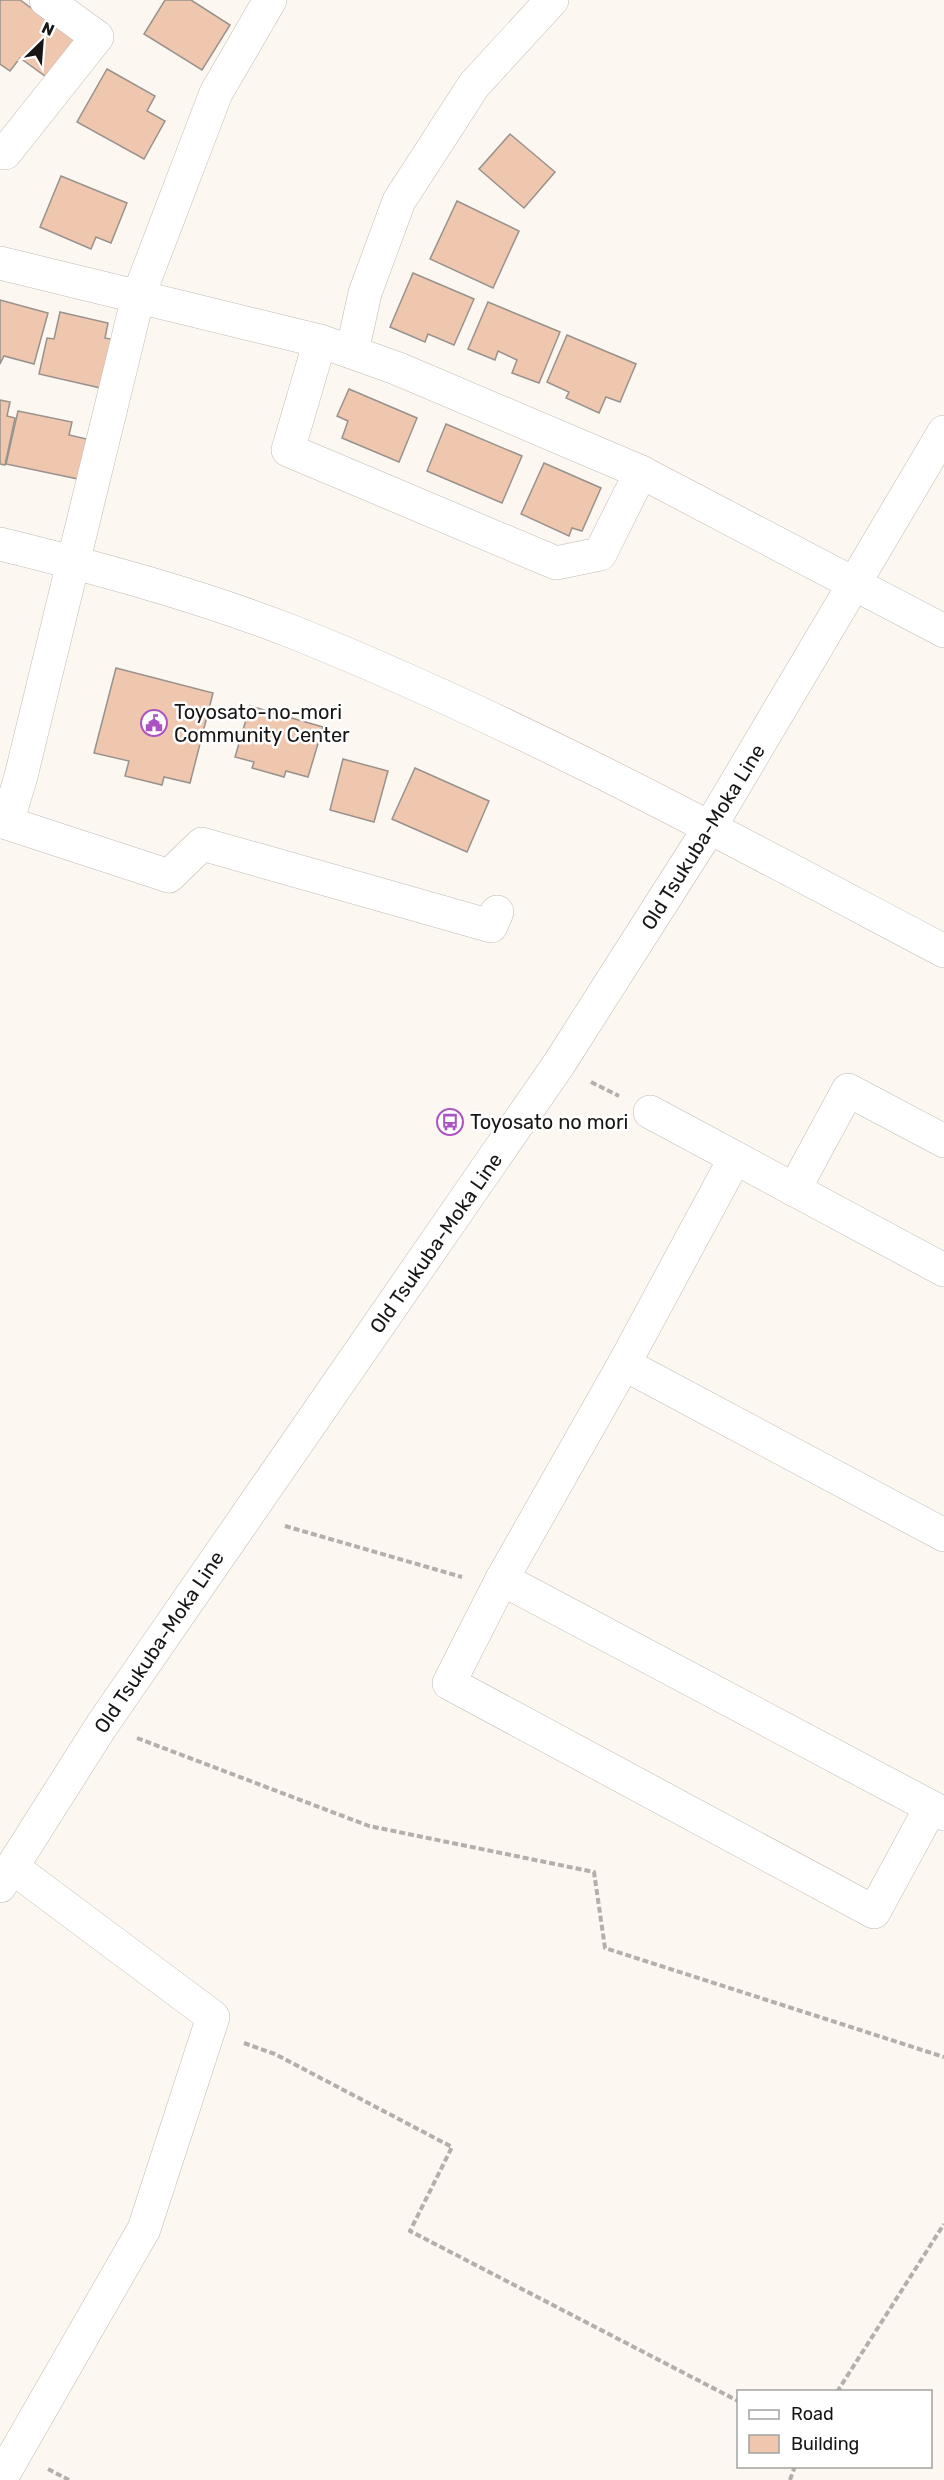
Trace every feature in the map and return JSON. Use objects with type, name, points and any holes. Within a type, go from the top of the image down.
[{"type":"street","points":[[2,158],[97,37],[46,0]]},
{"type":"street","points":[[270,0],[216,93],[138,297],[21,776],[4,822],[169,876],[202,844],[491,926],[497,912]]},
{"type":"street","points":[[352,352],[365,293],[399,201],[474,85],[552,0]]},
{"type":"street","points":[[0,263],[320,341],[352,352],[641,472],[944,631]]},
{"type":"street","points":[[320,341],[288,450],[556,563],[600,554],[641,472]]},
{"type":"street","name":"Old Tsukuba-Moka Line","points":[[6,1876],[102,1725],[559,1064],[710,828],[944,432]]},
{"type":"street","points":[[0,544],[72,561],[291,631],[534,738],[944,951]]},
{"type":"street","points":[[794,1190],[848,1090],[944,1141]]},
{"type":"street","points":[[650,1112],[944,1270]]},
{"type":"street","points":[[502,1580],[937,1811],[874,1912],[448,1683],[502,1580],[624,1364],[735,1158]]},
{"type":"street","points":[[624,1364],[944,1534]]},
{"type":"street","points":[[0,2480],[144,2229],[213,2017],[6,1876]]},
{"type":"path","points":[[559,1064],[650,1112]]},
{"type":"path","points":[[246,1515],[477,1582],[502,1580]]},
{"type":"path","points":[[102,1725],[369,1826],[594,1872],[605,1948],[944,2058]]},
{"type":"path","points":[[210,2031],[274,2054],[452,2147],[410,2230],[737,2400]]},
{"type":"path","points":[[838,2390],[944,2224]]},
{"type":"building","points":[[0,0],[20,0],[77,41],[49,79],[20,58],[10,71],[0,64]]},
{"type":"building","points":[[165,0],[191,0],[230,25],[202,70],[144,34]]},
{"type":"building","points":[[107,69],[155,96],[147,111],[165,121],[144,159],[77,122]]},
{"type":"building","points":[[510,134],[555,172],[524,208],[479,169]]},
{"type":"building","points":[[61,176],[127,203],[111,243],[96,237],[91,249],[40,227]]},
{"type":"building","points":[[457,201],[519,231],[493,288],[430,259]]},
{"type":"building","points":[[413,273],[474,299],[454,345],[428,334],[425,342],[390,327]]},
{"type":"building","points":[[0,300],[48,313],[34,364],[4,356],[0,364]]},
{"type":"building","points":[[488,302],[560,332],[539,383],[512,373],[517,360],[498,351],[495,360],[468,349]]},
{"type":"building","points":[[60,312],[108,323],[105,338],[116,340],[105,389],[39,374],[47,338],[54,339]]},
{"type":"building","points":[[567,335],[636,364],[620,402],[606,397],[599,413],[566,398],[569,392],[547,382]]},
{"type":"building","points":[[349,389],[417,418],[399,462],[342,438],[348,421],[337,416]]},
{"type":"building","points":[[0,400],[10,402],[7,416],[15,418],[5,465],[0,464]]},
{"type":"building","points":[[18,411],[72,422],[69,435],[91,440],[83,480],[6,464]]},
{"type":"building","points":[[446,424],[522,456],[502,503],[427,471]]},
{"type":"building","points":[[544,463],[601,488],[582,531],[572,528],[569,536],[521,514]]},
{"type":"building","name":"Toyosato-no-mori Community Center","points":[[116,668],[213,693],[190,783],[164,777],[162,785],[125,776],[129,761],[94,753]]},
{"type":"building","points":[[250,706],[323,727],[308,777],[286,771],[284,777],[252,768],[254,762],[235,757]]},
{"type":"building","points":[[343,759],[388,771],[374,822],[330,810]]},
{"type":"building","points":[[415,768],[489,801],[467,852],[392,819]]},
{"type":"place","name":"Toyosato-no-mori Community Center","points":[[154,723]]},
{"type":"place","name":"Toyosato no mori","points":[[450,1122]]}]
